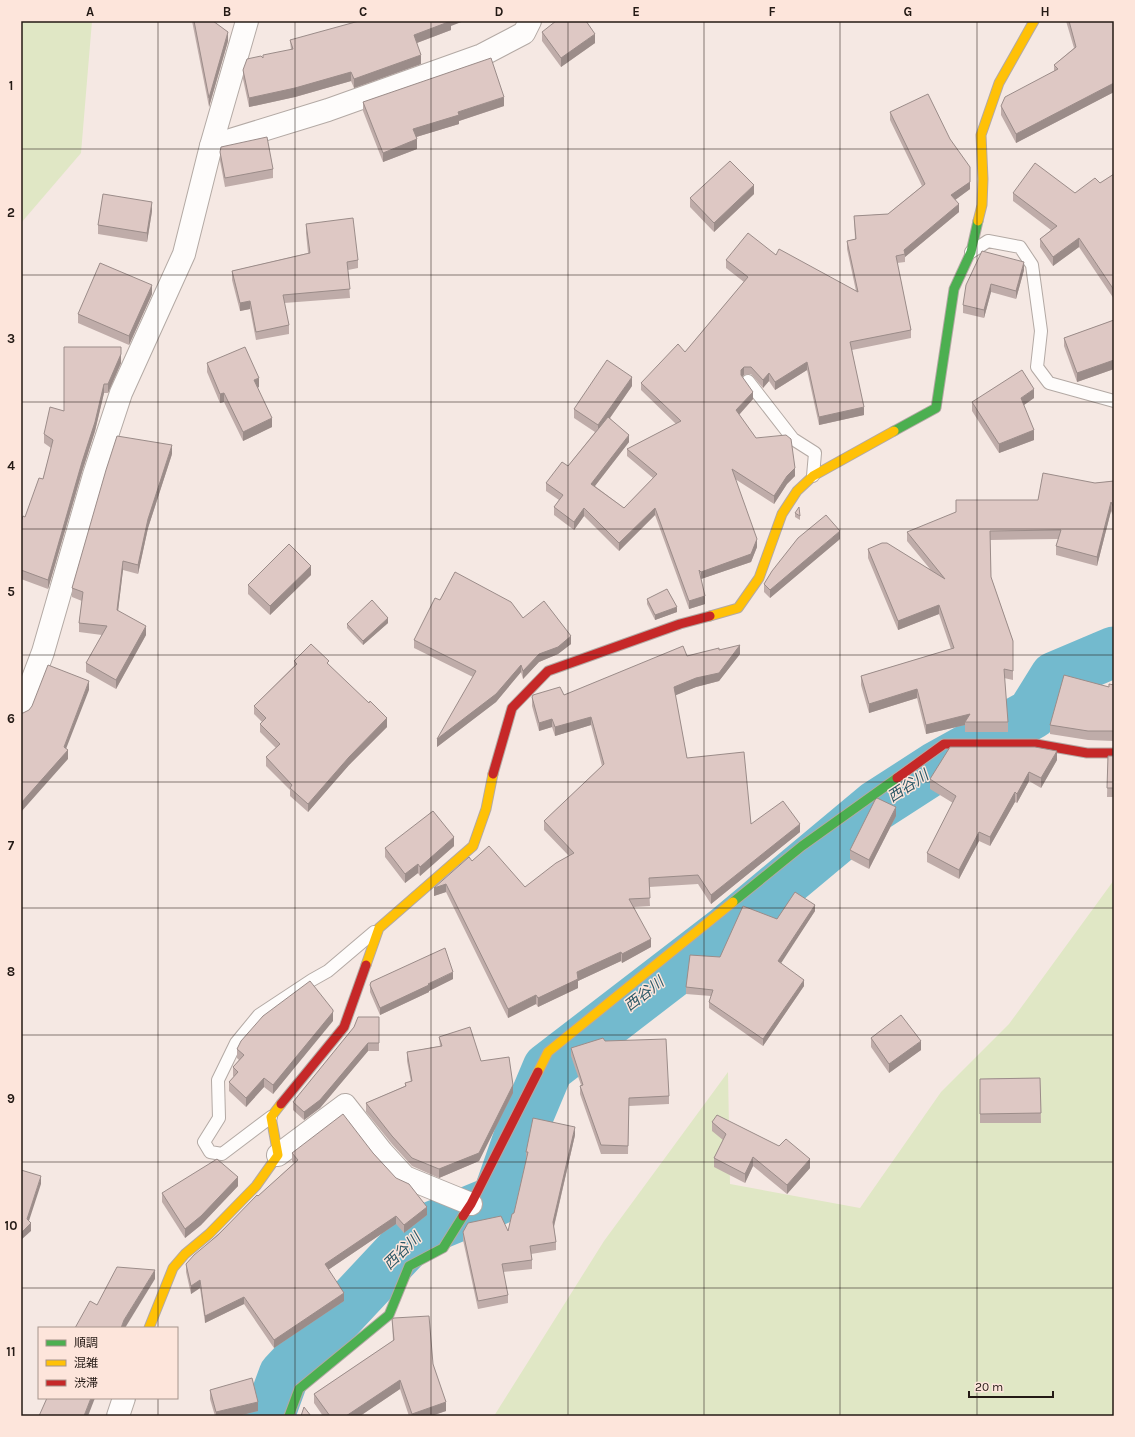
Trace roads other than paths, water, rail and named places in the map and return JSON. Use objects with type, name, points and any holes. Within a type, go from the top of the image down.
[{"type":"street","points":[[21,710],[43,652],[94,475],[121,393],[184,254],[211,146],[247,21]]},
{"type":"street","points":[[211,146],[328,110],[482,55],[524,34],[530,21]]},
{"type":"street","points":[[278,1155],[271,1117],[344,1027],[379,928],[473,846],[486,809],[494,769],[512,708],[548,671],[680,624],[738,608],[759,578],[782,514],[797,491],[813,476],[936,408],[954,289],[971,252],[982,205],[983,179],[981,136],[999,83],[1034,21]]},
{"type":"street","points":[[289,1416],[299,1389],[389,1314],[409,1266],[443,1248],[472,1204],[548,1052],[802,846],[944,744],[1036,744],[1087,753],[1114,753]]},
{"type":"street","points":[[149,1327],[173,1268],[185,1254],[209,1234],[256,1186],[278,1155],[345,1105],[382,1152],[405,1177],[472,1204]]},
{"type":"street","points":[[118,1416],[124,1399]]},
{"type":"lane","points":[[971,252],[988,241],[1020,247],[1032,265],[1041,331],[1037,366],[1049,383],[1114,401]]},
{"type":"lane","points":[[748,381],[793,439],[815,453],[813,476]]},
{"type":"lane","points":[[271,1117],[222,1154],[210,1152],[204,1142],[219,1118],[218,1080],[236,1043],[259,1015],[328,971],[379,928]]},
{"type":"waterway","name":"西谷川","points":[[269,1416],[284,1375],[417,1233],[497,1200],[519,1137],[548,1068],[725,932],[876,806],[938,766],[1032,714],[1055,677],[1114,652]]}]
